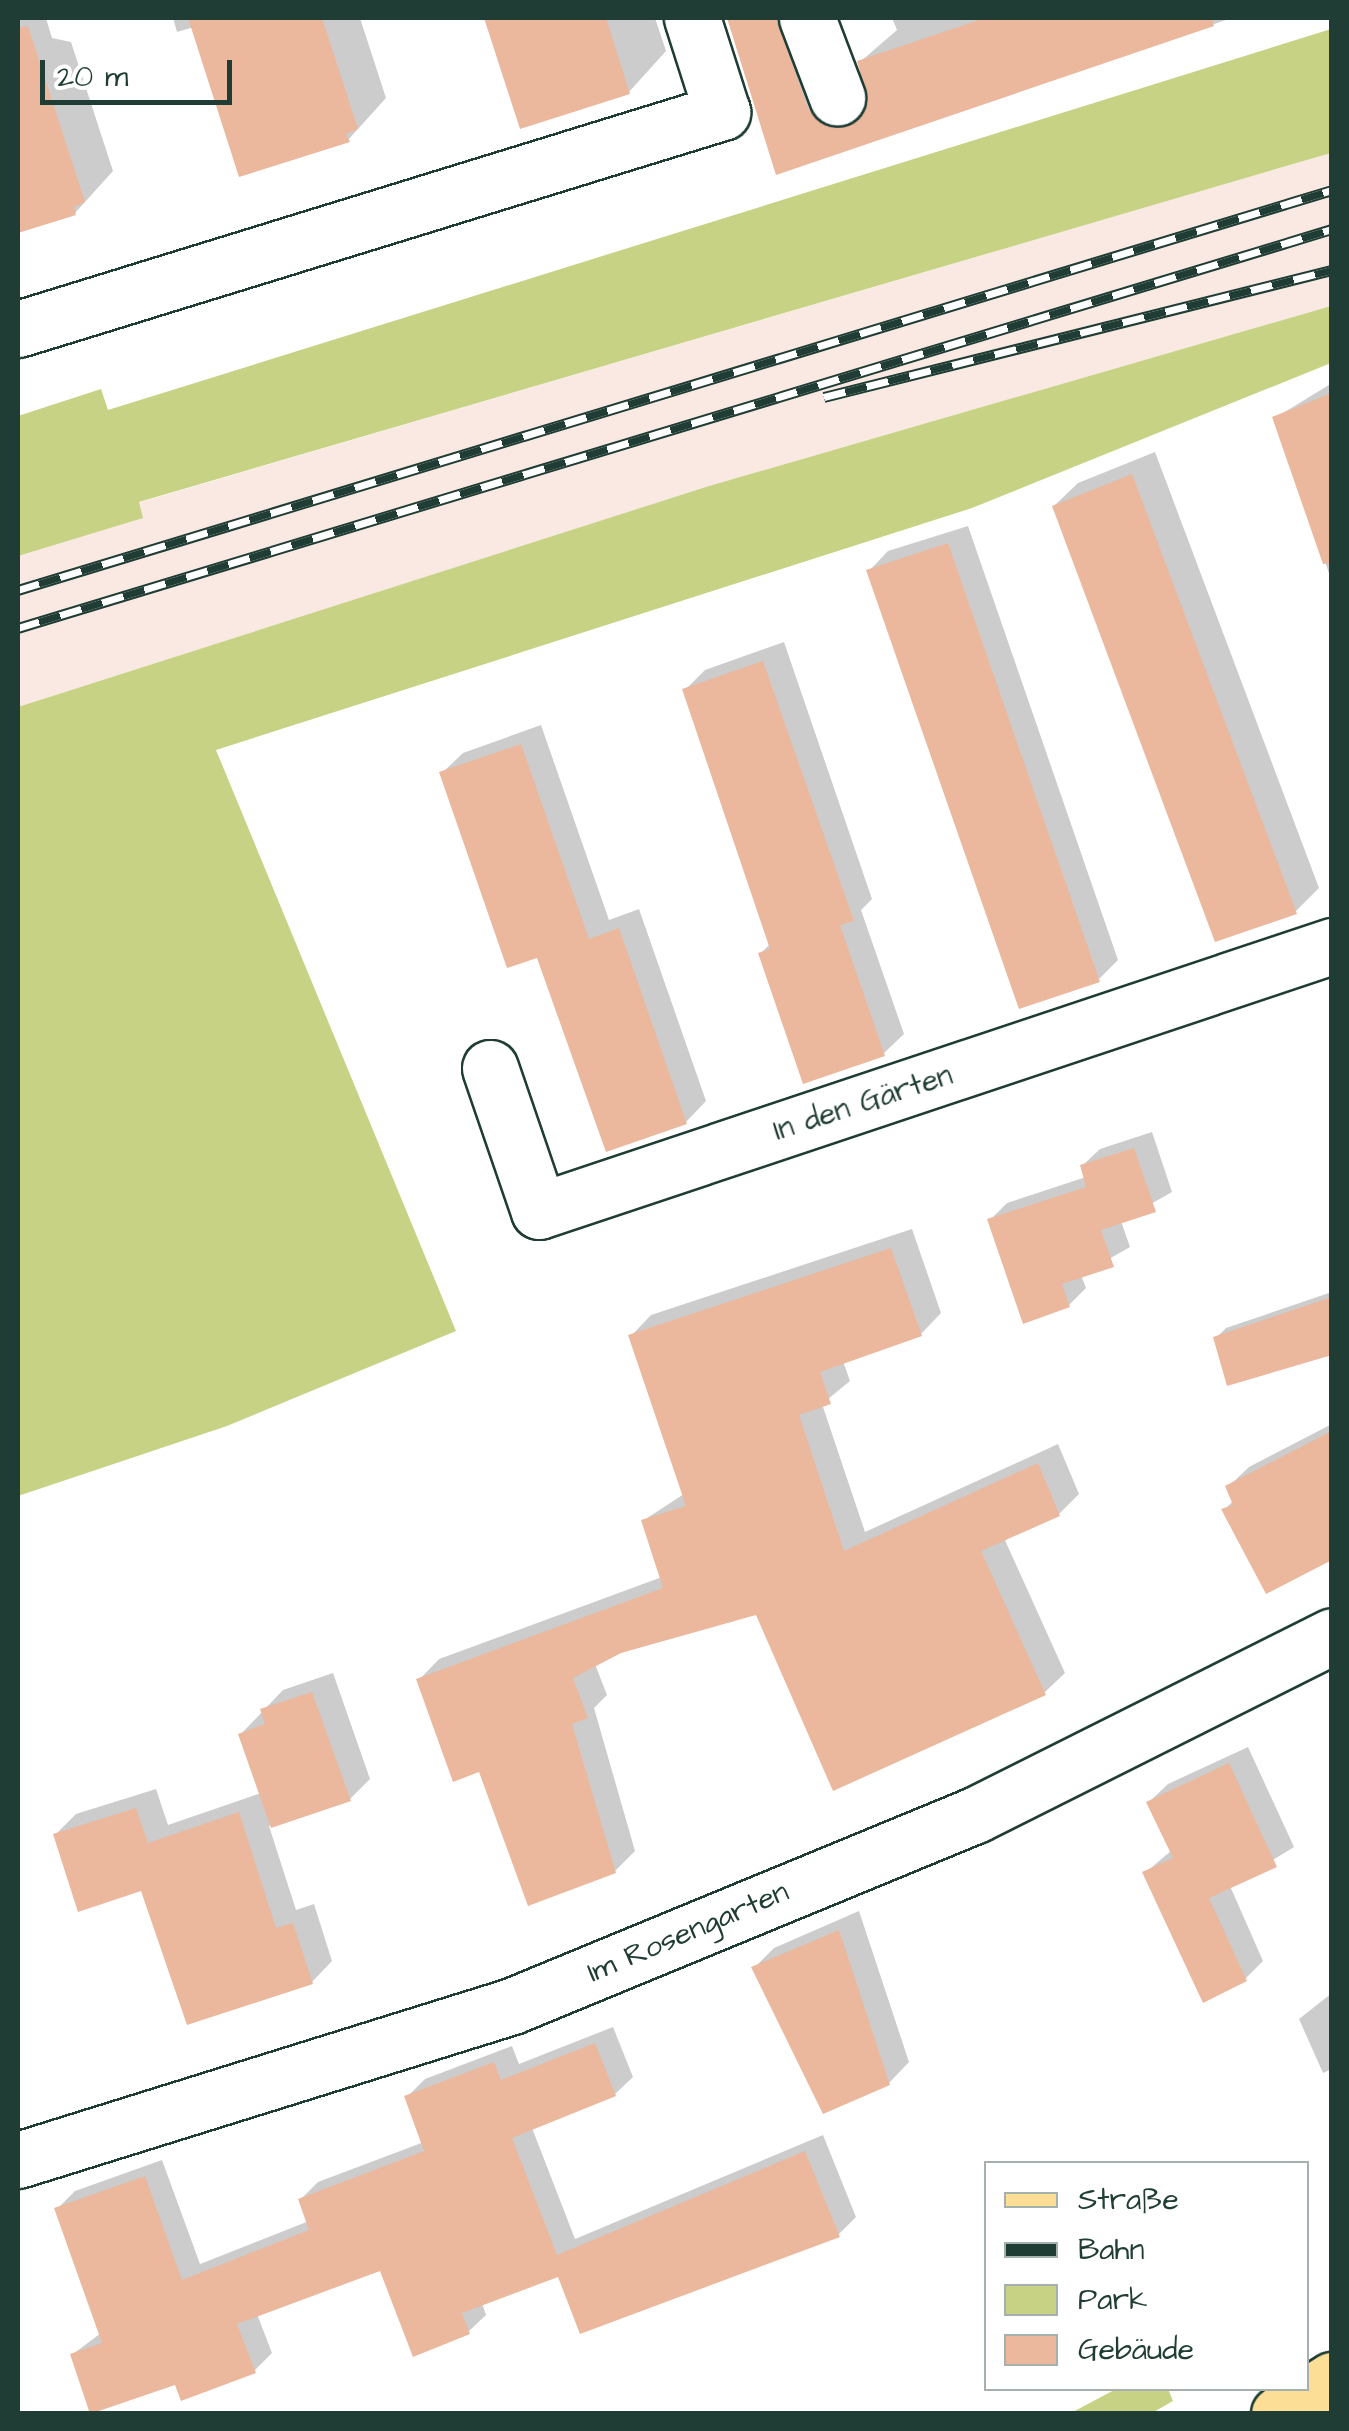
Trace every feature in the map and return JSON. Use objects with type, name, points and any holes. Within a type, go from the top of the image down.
[{"type":"main road","points":[[1279,2414],[1332,2380]]},
{"type":"street","points":[[18,329],[722,112],[692,18]]},
{"type":"street","points":[[807,18],[837,97]]},
{"type":"street","name":"In den Gärten","points":[[490,1068],[539,1211],[1332,946]]},
{"type":"street","name":"Im Rosengarten","points":[[18,2160],[512,2006],[975,1815],[1332,1636]]},
{"type":"shaded area","points":[[1331,153],[1331,306],[709,486],[18,707],[18,538]]},
{"type":"green space","points":[[1331,29],[1331,153],[139,502],[143,518],[18,556],[18,416],[101,389],[108,410]]},
{"type":"green space","points":[[1331,306],[1331,363],[972,508],[216,750],[456,1331],[227,1426],[18,1496],[18,707],[709,486]]},
{"type":"green space","points":[[1112,2391],[1169,2391],[1173,2401],[1152,2413],[1071,2413]]},
{"type":"building","points":[[188,18],[322,18],[358,129],[346,134],[350,142],[239,177]]},
{"type":"building","points":[[484,18],[606,18],[630,94],[520,129]]},
{"type":"building","points":[[727,18],[776,18],[808,108],[833,128],[860,117],[868,103],[857,61],[985,18],[1212,18],[1214,26],[776,175]]},
{"type":"building","points":[[28,26],[85,202],[74,207],[76,215],[18,233],[18,28]]},
{"type":"building","points":[[1332,393],[1332,563],[1323,564],[1272,417]]},
{"type":"building","points":[[1132,474],[1297,914],[1215,942],[1052,506]]},
{"type":"building","points":[[948,543],[1100,982],[1019,1009],[866,570]]},
{"type":"building","points":[[763,661],[854,921],[840,925],[885,1056],[803,1084],[758,953],[770,949],[682,689]]},
{"type":"building","points":[[521,744],[589,939],[619,928],[687,1124],[606,1152],[537,958],[507,968],[439,772]]},
{"type":"building","points":[[1134,1148],[1156,1212],[1101,1230],[1114,1267],[1062,1284],[1070,1307],[1023,1324],[987,1219],[1086,1187],[1080,1165]]},
{"type":"building","points":[[891,1248],[922,1336],[820,1372],[831,1404],[799,1415],[844,1551],[1038,1463],[1060,1516],[981,1551],[1046,1695],[833,1791],[756,1615],[621,1653],[573,1678],[588,1718],[572,1724],[616,1873],[528,1906],[479,1772],[453,1782],[416,1679],[663,1588],[641,1520],[686,1506],[628,1335]]},
{"type":"building","points":[[1332,1297],[1332,1355],[1227,1386],[1213,1337]]},
{"type":"building","points":[[1332,1431],[1332,1560],[1266,1594],[1221,1509],[1233,1505],[1225,1486]]},
{"type":"building","points":[[312,1692],[351,1801],[271,1828],[238,1734],[265,1724],[260,1709]]},
{"type":"building","points":[[1229,1763],[1277,1867],[1209,1898],[1247,1981],[1203,2003],[1142,1872],[1173,1858],[1146,1802]]},
{"type":"building","points":[[136,1808],[148,1843],[239,1812],[276,1928],[293,1923],[313,1984],[187,2025],[141,1891],[78,1912],[53,1834]]},
{"type":"building","points":[[839,1930],[890,2085],[823,2114],[751,1967]]},
{"type":"building","points":[[595,2043],[616,2096],[512,2138],[557,2255],[805,2151],[840,2237],[580,2334],[558,2277],[462,2313],[470,2334],[413,2357],[380,2271],[237,2324],[256,2373],[181,2401],[175,2385],[90,2414],[70,2354],[102,2343],[54,2208],[145,2176],[182,2280],[309,2230],[298,2199],[424,2151],[404,2096],[494,2062],[501,2080]]},
{"type":"railway","points":[[18,590],[1332,190]]},
{"type":"railway","points":[[18,628],[1332,229]]},
{"type":"railway","points":[[824,397],[1332,270]]}]
